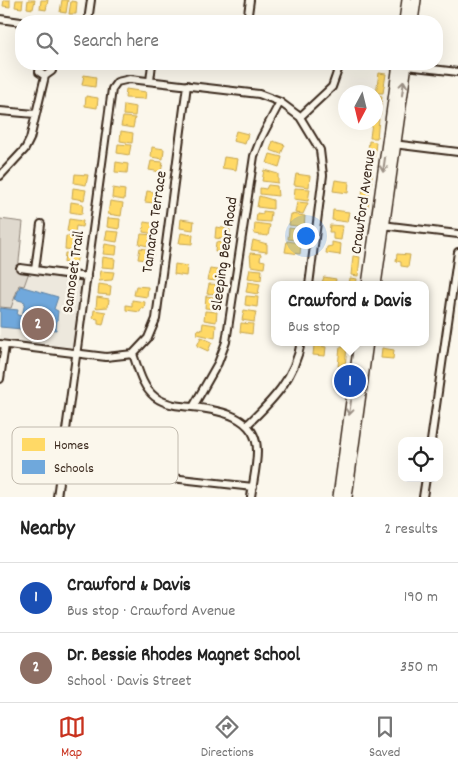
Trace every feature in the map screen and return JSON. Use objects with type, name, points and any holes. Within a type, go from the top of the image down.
[{"type":"main road","points":[[405,15],[407,0]]},
{"type":"main road","points":[[414,15],[416,0]]},
{"type":"main road","name":"Crawford Avenue","points":[[369,281],[380,225],[399,70]]},
{"type":"main road","name":"Crawford Avenue","points":[[376,281],[380,225]]},
{"type":"main road","points":[[347,497],[358,383],[359,346]]},
{"type":"main road","points":[[338,497],[358,383],[367,346]]},
{"type":"street","points":[[89,15],[91,0]]},
{"type":"street","points":[[248,15],[250,0]]},
{"type":"street","points":[[0,19],[15,21]]},
{"type":"street","points":[[39,70],[39,72],[45,76]]},
{"type":"street","points":[[0,176],[25,150],[30,139],[45,76],[52,70]]},
{"type":"street","points":[[151,70],[150,81],[258,94],[280,102],[300,117],[318,144],[323,168],[309,281]]},
{"type":"street","points":[[300,117],[332,86],[338,70]]},
{"type":"street","points":[[443,70],[458,72]]},
{"type":"street","name":"Samoset Trail","points":[[67,427],[112,89],[117,82],[130,79],[150,81]]},
{"type":"street","name":"Tamaroa Terrace","points":[[132,354],[148,338],[156,319],[188,86]]},
{"type":"street","name":"Sleeping Bear Road","points":[[193,407],[218,363],[226,342],[254,156],[261,138],[280,102]]},
{"type":"street","points":[[0,111],[35,114]]},
{"type":"street","points":[[391,144],[458,152]]},
{"type":"street","points":[[35,270],[41,224]]},
{"type":"street","points":[[380,225],[458,234]]},
{"type":"street","points":[[432,437],[458,252]]},
{"type":"street","points":[[20,268],[87,277]]},
{"type":"street","points":[[0,379],[3,345],[106,357],[132,354],[143,381],[156,397],[174,406],[223,412],[247,425],[256,442],[257,451],[252,497]]},
{"type":"street","points":[[247,425],[284,385],[293,369],[300,346]]},
{"type":"street","points":[[178,478],[253,486]]},
{"type":"street","points":[[423,497],[425,482]]},
{"type":"street","name":"Samoset Trail","points":[[57,497],[59,484]]},
{"type":"shaded area","points":[[0,219],[23,222],[18,271],[29,272],[24,286],[19,285],[11,308],[0,307]]},
{"type":"shaded area","points":[[29,272],[81,281],[74,343],[71,347],[0,339],[0,307],[11,308],[19,285],[24,286]]},
{"type":"building: Homes","points":[[4,0],[10,0],[10,7],[3,6]]},
{"type":"building: Homes","points":[[16,0],[23,0],[22,8],[15,7]]},
{"type":"building: Homes","points":[[28,0],[35,0],[33,9],[27,8]]},
{"type":"building: Homes","points":[[41,0],[48,0],[46,10],[40,9]]},
{"type":"building: Homes","points":[[62,0],[68,0],[66,13],[60,12]]},
{"type":"building: Homes","points":[[71,1],[77,2],[76,14],[69,14]]},
{"type":"building: Homes","points":[[379,73],[386,74],[383,93],[383,85],[377,85]]},
{"type":"building: Homes","points":[[84,75],[96,77],[95,87],[82,85]]},
{"type":"building: Homes","points":[[126,89],[146,92],[145,99],[125,98]]},
{"type":"building: Homes","points":[[86,96],[98,98],[97,108],[85,106]]},
{"type":"building: Homes","points":[[124,105],[136,107],[135,116],[123,115]]},
{"type":"building: Homes","points":[[123,117],[135,118],[133,128],[121,126]]},
{"type":"building: Homes","points":[[371,130],[378,130],[377,138],[370,138]]},
{"type":"building: Homes","points":[[121,131],[133,133],[132,143],[120,141]]},
{"type":"building: Homes","points":[[236,131],[248,134],[245,144],[233,141]]},
{"type":"building: Homes","points":[[273,141],[285,145],[281,154],[270,150]]},
{"type":"building: Homes","points":[[369,141],[376,142],[374,161],[367,160]]},
{"type":"building: Homes","points":[[118,144],[131,145],[129,155],[117,153]]},
{"type":"building: Homes","points":[[152,147],[164,149],[163,159],[151,157]]},
{"type":"building: Homes","points":[[270,154],[282,157],[279,167],[267,163]]},
{"type":"building: Homes","points":[[224,157],[238,159],[236,170],[222,168]]},
{"type":"building: Homes","points":[[151,161],[163,162],[161,172],[149,170]]},
{"type":"building: Homes","points":[[116,162],[128,164],[127,173],[115,172]]},
{"type":"building: Homes","points":[[366,164],[373,164],[371,184],[364,183]]},
{"type":"building: Homes","points":[[264,170],[278,174],[278,183],[262,181]]},
{"type":"building: Homes","points":[[75,174],[88,175],[86,185],[74,183]]},
{"type":"building: Homes","points":[[296,174],[310,176],[309,187],[294,185]]},
{"type":"building: Homes","points":[[335,180],[349,182],[348,193],[333,191]]},
{"type":"building: Homes","points":[[268,185],[277,186],[278,196],[260,194],[260,188],[266,189]]},
{"type":"building: Homes","points":[[363,186],[370,187],[368,207],[361,206]]},
{"type":"building: Homes","points":[[73,188],[86,190],[84,200],[72,198]]},
{"type":"building: Homes","points":[[113,188],[125,190],[124,200],[112,198]]},
{"type":"building: Homes","points":[[295,188],[310,189],[308,201],[294,199]]},
{"type":"building: Homes","points":[[147,191],[160,193],[159,199],[156,198],[154,203],[145,202]]},
{"type":"building: Homes","points":[[259,196],[273,200],[273,209],[257,207]]},
{"type":"building: Homes","points":[[110,201],[123,203],[121,216],[108,214]]},
{"type":"building: Homes","points":[[71,202],[83,204],[82,214],[70,212]]},
{"type":"building: Homes","points":[[297,202],[308,203],[303,214],[295,213]]},
{"type":"building: Homes","points":[[359,209],[366,210],[364,229],[357,229]]},
{"type":"building: Homes","points":[[333,210],[349,212],[347,222],[332,220]]},
{"type":"building: Homes","points":[[263,211],[271,212],[270,222],[256,221],[257,213],[263,214]]},
{"type":"building: Homes","points":[[291,214],[305,216],[304,227],[289,225]]},
{"type":"building: Homes","points":[[108,218],[120,219],[119,229],[107,227]]},
{"type":"building: Homes","points":[[69,219],[83,221],[82,227],[76,226],[75,233],[67,231]]},
{"type":"building: Homes","points":[[181,219],[194,221],[193,230],[180,228]]},
{"type":"building: Homes","points":[[144,222],[157,224],[155,234],[143,232]]},
{"type":"building: Homes","points":[[255,223],[270,225],[268,236],[254,234]]},
{"type":"building: Homes","points":[[330,225],[343,226],[341,240],[333,239],[333,232],[329,232]]},
{"type":"building: Homes","points":[[216,227],[230,229],[229,240],[215,238]]},
{"type":"building: Homes","points":[[289,228],[303,230],[302,241],[288,239]]},
{"type":"building: Homes","points":[[107,231],[119,232],[117,242],[105,240]]},
{"type":"building: Homes","points":[[356,232],[363,233],[361,252],[354,252]]},
{"type":"building: Homes","points":[[181,233],[193,235],[192,244],[179,243]]},
{"type":"building: Homes","points":[[141,234],[154,235],[153,241],[148,242],[148,246],[139,244]]},
{"type":"building: Homes","points":[[66,236],[80,238],[79,244],[73,243],[73,250],[65,249]]},
{"type":"building: Homes","points":[[253,240],[267,244],[267,252],[251,250]]},
{"type":"building: Homes","points":[[287,241],[301,243],[300,254],[285,252]]},
{"type":"building: Homes","points":[[216,242],[228,244],[227,253],[215,252]]},
{"type":"building: Homes","points":[[332,242],[341,244],[340,255],[326,253],[327,247],[332,246]]},
{"type":"building: Homes","points":[[105,244],[117,246],[116,255],[103,254]]},
{"type":"building: Homes","points":[[140,248],[153,250],[153,256],[148,256],[148,260],[138,259]]},
{"type":"building: Homes","points":[[65,253],[78,254],[76,264],[64,263]]},
{"type":"building: Homes","points":[[250,253],[261,254],[260,260],[265,261],[264,268],[251,266]]},
{"type":"building: Homes","points":[[397,254],[410,255],[408,267],[401,266],[401,262],[396,261]]},
{"type":"building: Homes","points":[[353,256],[360,257],[358,276],[351,275]]},
{"type":"building: Homes","points":[[103,257],[115,259],[114,268],[102,267]]},
{"type":"building: Homes","points":[[175,264],[187,266],[186,276],[174,274]]},
{"type":"building: Homes","points":[[210,269],[223,271],[223,277],[220,276],[217,281],[207,280]]},
{"type":"building: Homes","points":[[250,269],[262,270],[261,280],[248,278]]},
{"type":"building: Homes","points":[[101,271],[114,272],[112,280],[99,281]]},
{"type":"building: Homes","points":[[324,277],[336,279],[336,281],[322,281]]},
{"type":"building: Homes","points":[[350,278],[357,279],[357,281],[350,281]]},
{"type":"building: Homes","points":[[248,282],[260,284],[258,294],[246,292]]},
{"type":"building: Homes","points":[[99,284],[111,286],[110,295],[98,294]]},
{"type":"building: Homes","points":[[209,284],[222,285],[221,293],[207,294]]},
{"type":"building: Homes","points":[[136,286],[148,287],[147,297],[134,295]]},
{"type":"building: Homes","points":[[206,296],[220,298],[219,304],[214,305],[214,309],[205,308]]},
{"type":"building: Homes","points":[[246,296],[258,297],[257,307],[245,305]]},
{"type":"building: Homes","points":[[97,297],[109,299],[108,307],[96,308]]},
{"type":"building: Homes","points":[[132,300],[145,302],[144,309],[141,308],[140,312],[126,310],[126,305],[132,306]]},
{"type":"building: Homes","points":[[94,310],[106,312],[103,325],[98,324],[98,319],[93,318]]},
{"type":"building: Homes","points":[[244,310],[256,312],[254,322],[242,320]]},
{"type":"building: Homes","points":[[205,311],[217,312],[216,322],[204,320]]},
{"type":"building: Homes","points":[[203,323],[216,325],[215,338],[197,334],[198,329],[202,330]]},
{"type":"building: Homes","points":[[241,323],[253,324],[252,334],[240,332]]},
{"type":"building: Homes","points":[[201,337],[212,342],[208,351],[197,346]]},
{"type":"building: Homes","points":[[314,346],[326,347],[325,356],[313,355]]},
{"type":"building: Homes","points":[[340,347],[347,347],[345,367],[338,366]]},
{"type":"building: Homes","points":[[382,348],[394,350],[393,359],[381,358]]},
{"type":"building: Homes","points":[[337,370],[344,371],[342,390],[335,389]]},
{"type":"building: Schools","points":[[20,286],[58,297],[54,309],[58,311],[56,330],[22,326],[22,329],[0,327],[0,308],[18,310],[17,315],[22,316],[25,302],[15,299]]},
{"type":"place","name":"Dr. Bessie Rhodes Magnet School","points":[[38,324]]},
{"type":"place","name":"Crawford & Davis","points":[[350,381]]}]
